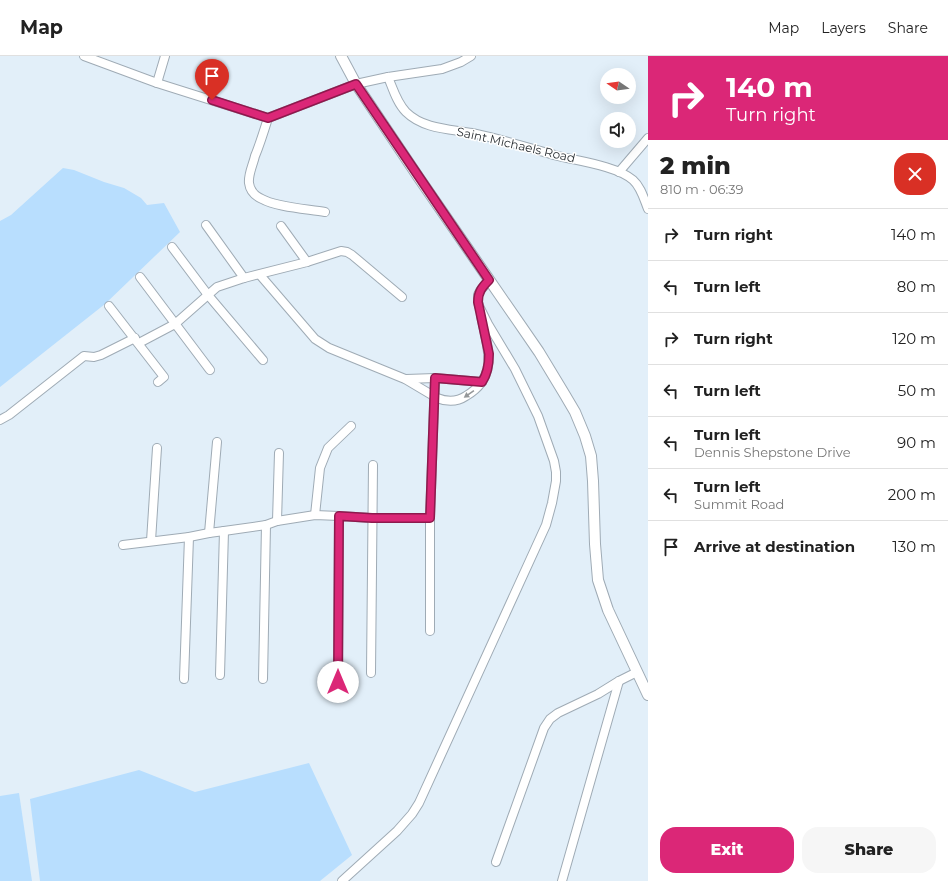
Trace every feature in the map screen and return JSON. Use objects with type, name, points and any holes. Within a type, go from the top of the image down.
[{"type":"street","points":[[84,56],[157,83],[268,118],[356,84],[388,77],[442,69],[461,62],[471,56]]},
{"type":"street","points":[[157,83],[165,56]]},
{"type":"street","points":[[341,56],[356,84],[539,352],[575,412],[591,456],[598,580],[608,610],[648,695]]},
{"type":"street","name":"Saint Michaels Road","points":[[388,77],[399,104],[407,113],[422,122],[444,129],[472,133],[505,141],[619,172],[633,180],[640,189],[648,209]]},
{"type":"street","points":[[268,118],[251,171],[249,181],[252,192],[263,200],[281,205],[325,212]]},
{"type":"street","points":[[619,172],[648,138]]},
{"type":"street","points":[[206,225],[244,278]]},
{"type":"street","points":[[281,226],[307,262]]},
{"type":"street","points":[[172,248],[208,295],[264,360]]},
{"type":"street","points":[[0,420],[9,415],[84,356],[94,357],[101,355],[175,324],[217,287],[244,278],[260,275],[341,252],[347,252],[402,297]]},
{"type":"street","points":[[260,275],[315,339],[330,348],[405,379],[441,400],[453,401],[464,398],[472,393],[486,375],[489,354],[478,302],[478,295],[489,280]]},
{"type":"street","points":[[140,277],[210,370]]},
{"type":"street","points":[[109,306],[164,377],[158,382]]},
{"type":"street","points":[[342,881],[397,831],[412,814],[419,803],[543,532],[552,503],[556,472],[554,461],[538,416],[515,369],[479,306]]},
{"type":"street","points":[[405,379],[435,378],[482,382]]},
{"type":"street","points":[[430,631],[430,518],[435,378]]},
{"type":"street","points":[[315,516],[320,468],[328,448],[351,426]]},
{"type":"street","points":[[210,533],[217,442]]},
{"type":"street","points":[[151,541],[157,448]]},
{"type":"street","points":[[277,521],[279,453]]},
{"type":"street","points":[[371,673],[372,465]]},
{"type":"street","points":[[123,545],[224,532],[266,525],[277,521],[315,516],[430,518]]},
{"type":"street","points":[[338,682],[339,516]]},
{"type":"street","points":[[263,679],[266,525]]},
{"type":"street","points":[[220,675],[224,532]]},
{"type":"street","points":[[184,679],[189,537]]},
{"type":"street","points":[[496,862],[546,723],[558,713],[598,694],[637,672]]},
{"type":"street","points":[[562,881],[619,681]]},
{"type":"shaded area","points":[[63,168],[74,170],[124,188],[141,198],[147,205],[164,203],[180,232],[105,304],[0,387],[0,221],[11,215]]},
{"type":"shaded area","points":[[309,763],[352,855],[320,881],[40,881],[30,799],[139,770],[195,792]]},
{"type":"shaded area","points":[[19,793],[32,881],[0,881],[0,796]]},
{"type":"route","points":[[212,100],[268,118],[356,84],[489,280],[478,295],[478,302],[489,354],[486,375],[482,382],[435,378],[430,518],[372,518],[339,516],[338,682]]}]
